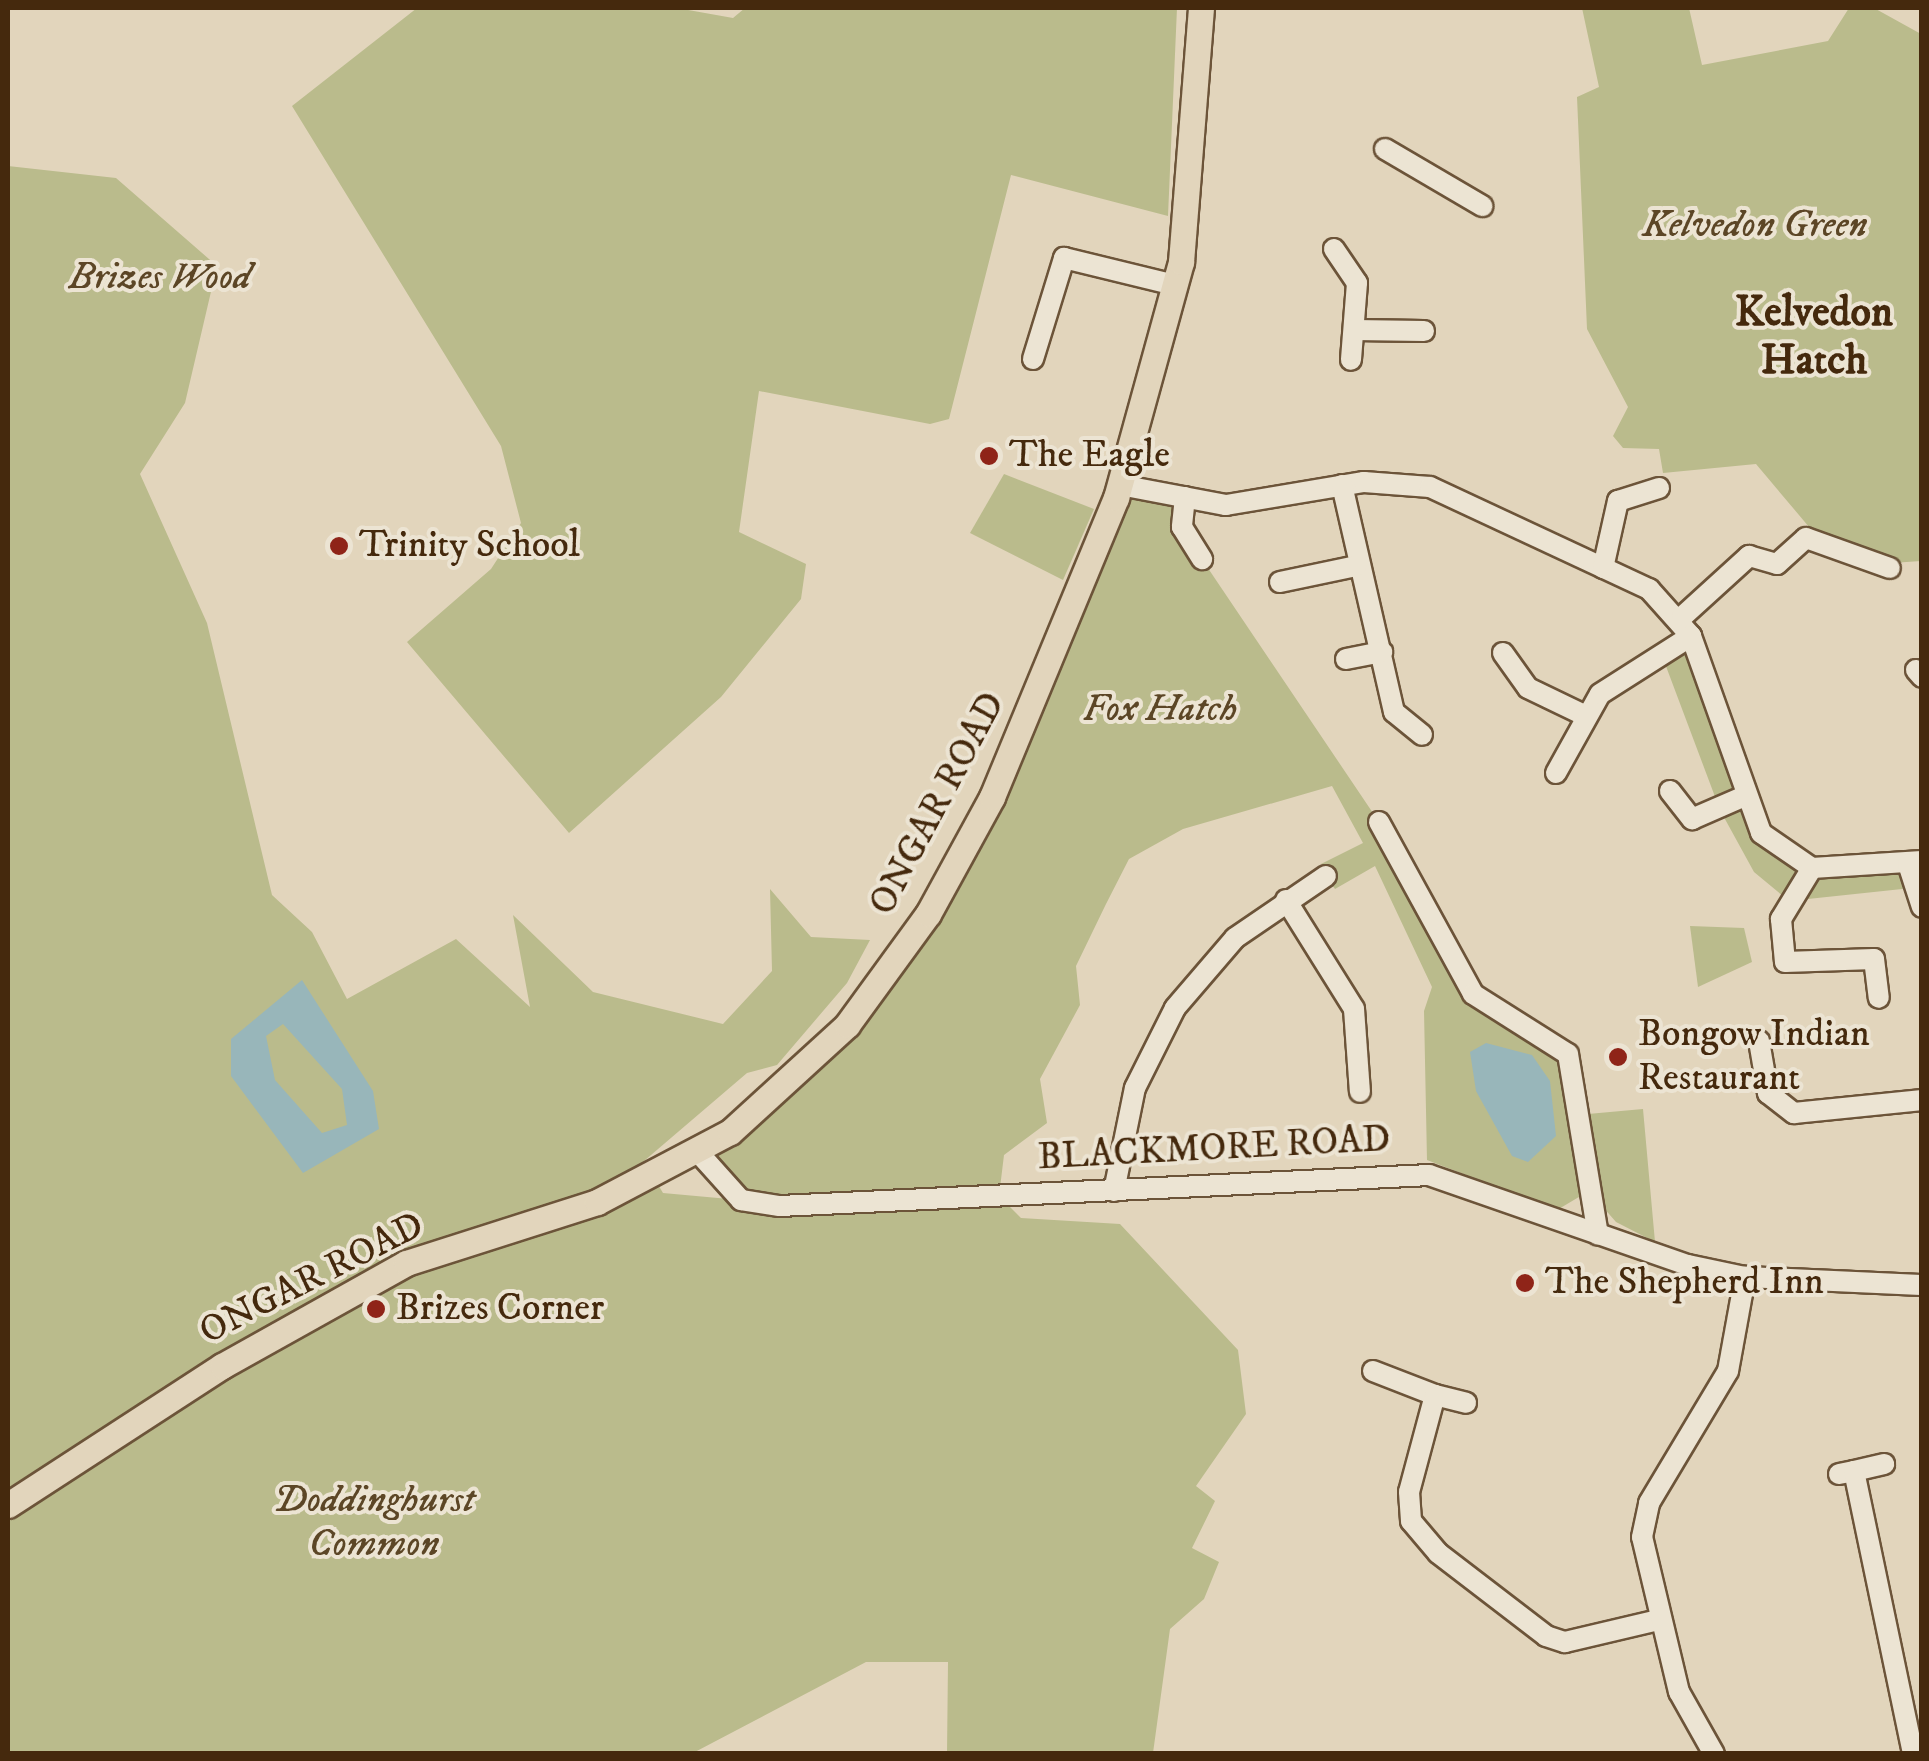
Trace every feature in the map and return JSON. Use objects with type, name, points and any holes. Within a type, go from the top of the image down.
[{"type":"main road","name":"ONGAR ROAD","points":[[8,1504],[222,1366],[406,1263],[597,1202],[697,1150],[801,1076],[928,914],[998,784],[1120,484],[1175,285],[1197,126],[1202,8]]},
{"type":"street","points":[[1385,149],[1482,206]]},
{"type":"street","points":[[1334,248],[1358,284],[1351,360]]},
{"type":"street","points":[[1033,360],[1064,258],[1175,285]]},
{"type":"street","points":[[1354,330],[1424,331]]},
{"type":"street","points":[[1120,484],[1226,505],[1342,485],[1430,487],[1603,568],[1686,626],[1761,834],[1812,868],[1915,863],[1922,907]]},
{"type":"street","points":[[1342,485],[1356,566],[1382,652],[1394,712],[1422,735]]},
{"type":"street","points":[[1603,568],[1618,501],[1660,488]]},
{"type":"street","points":[[1185,497],[1182,527],[1202,558]]},
{"type":"street","points":[[1556,774],[1586,716],[1620,676],[1686,626],[1741,561],[1776,564],[1806,538],[1890,568]]},
{"type":"street","points":[[1280,582],[1356,566]]},
{"type":"street","points":[[1346,659],[1382,652]]},
{"type":"street","points":[[1503,653],[1528,688],[1586,716]]},
{"type":"street","points":[[1670,791],[1692,819],[1742,786]]},
{"type":"street","points":[[1379,822],[1473,994],[1568,1054],[1598,1235]]},
{"type":"street","points":[[1812,868],[1781,918],[1785,962],[1874,958],[1879,998]]},
{"type":"street","points":[[1114,1190],[1130,1106],[1158,1037],[1235,938],[1326,876]]},
{"type":"street","points":[[1286,900],[1354,1009],[1360,1092]]},
{"type":"street","points":[[1758,1041],[1768,1093],[1794,1113],[1922,1100]]},
{"type":"street","name":"BLACKMORE ROAD","points":[[697,1150],[741,1200],[780,1206],[1429,1175],[1598,1235],[1745,1276],[1922,1285]]},
{"type":"street","points":[[1714,1754],[1679,1692],[1642,1537],[1648,1502],[1728,1371],[1745,1276]]},
{"type":"street","points":[[1373,1371],[1466,1404]]},
{"type":"street","points":[[1435,1396],[1408,1492],[1411,1522],[1438,1553],[1546,1636],[1565,1642],[1660,1620]]},
{"type":"street","points":[[1884,1464],[1847,1472],[1913,1754]]},
{"type":"green space","points":[[417,8],[677,8],[733,18],[745,8],[1177,8],[1168,216],[1011,175],[949,419],[930,424],[759,391],[739,532],[806,564],[801,599],[721,697],[569,833],[407,642],[491,569],[521,523],[501,446],[292,106]]},
{"type":"green space","name":"Kelvedon Green","points":[[1582,8],[1689,8],[1702,65],[1828,41],[1849,8],[1874,8],[1921,34],[1921,561],[1892,563],[1820,540],[1756,464],[1663,473],[1659,449],[1623,448],[1613,436],[1628,407],[1587,329],[1577,97],[1599,87]]},
{"type":"green space","points":[[8,166],[116,178],[217,266],[185,403],[140,474],[207,623],[272,895],[312,932],[347,999],[456,939],[530,1007],[513,915],[593,992],[723,1024],[772,971],[770,889],[811,937],[870,940],[847,983],[777,1065],[747,1073],[644,1161],[663,1193],[740,1200],[697,1151],[753,1115],[928,914],[1120,485],[1185,497],[1189,540],[1379,822],[1466,980],[1556,1041],[1577,1115],[1643,1109],[1655,1242],[1616,1222],[1589,1191],[1557,1210],[1427,1160],[1424,1011],[1432,987],[1375,866],[1335,889],[1326,876],[1321,864],[1363,843],[1332,786],[1183,829],[1129,859],[1106,904],[1076,966],[1080,1005],[1040,1079],[1047,1123],[1004,1155],[999,1196],[1021,1218],[1120,1224],[1238,1350],[1246,1414],[1196,1486],[1215,1501],[1192,1548],[1219,1562],[1204,1599],[1170,1629],[1153,1753],[947,1753],[948,1662],[866,1662],[693,1753],[8,1753]]},
{"type":"green space","points":[[1004,474],[1094,509],[1063,580],[970,533]]},
{"type":"green space","points":[[1691,636],[1748,806],[1788,857],[1921,861],[1921,887],[1789,901],[1754,872],[1720,810],[1661,653]]},
{"type":"green space","points":[[1690,926],[1744,928],[1752,962],[1698,987]]},
{"type":"water","points":[[302,980],[373,1091],[379,1129],[303,1173],[231,1076],[231,1039]],"holes":[[[283,1024],[342,1089],[347,1125],[322,1133],[275,1080],[266,1036]]]},
{"type":"water","points":[[1486,1043],[1532,1055],[1550,1081],[1556,1136],[1528,1162],[1512,1156],[1476,1091],[1470,1052]]},
{"type":"place","name":"The Eagle","points":[[989,456]]},
{"type":"place","name":"Trinity School","points":[[339,546]]},
{"type":"place","name":"Bongow Indian Restaurant","points":[[1618,1057]]},
{"type":"place","name":"The Shepherd Inn","points":[[1525,1283]]},
{"type":"place","name":"Brizes Corner","points":[[376,1309]]},
{"type":"district","name":"Kelvedon Hatch","points":[[1814,337]]},
{"type":"park label","name":"Brizes Wood","points":[[160,278]]},
{"type":"park label","name":"Fox Hatch","points":[[1160,710]]},
{"type":"park label","name":"Doddinghurst Common","points":[[374,1523]]}]
